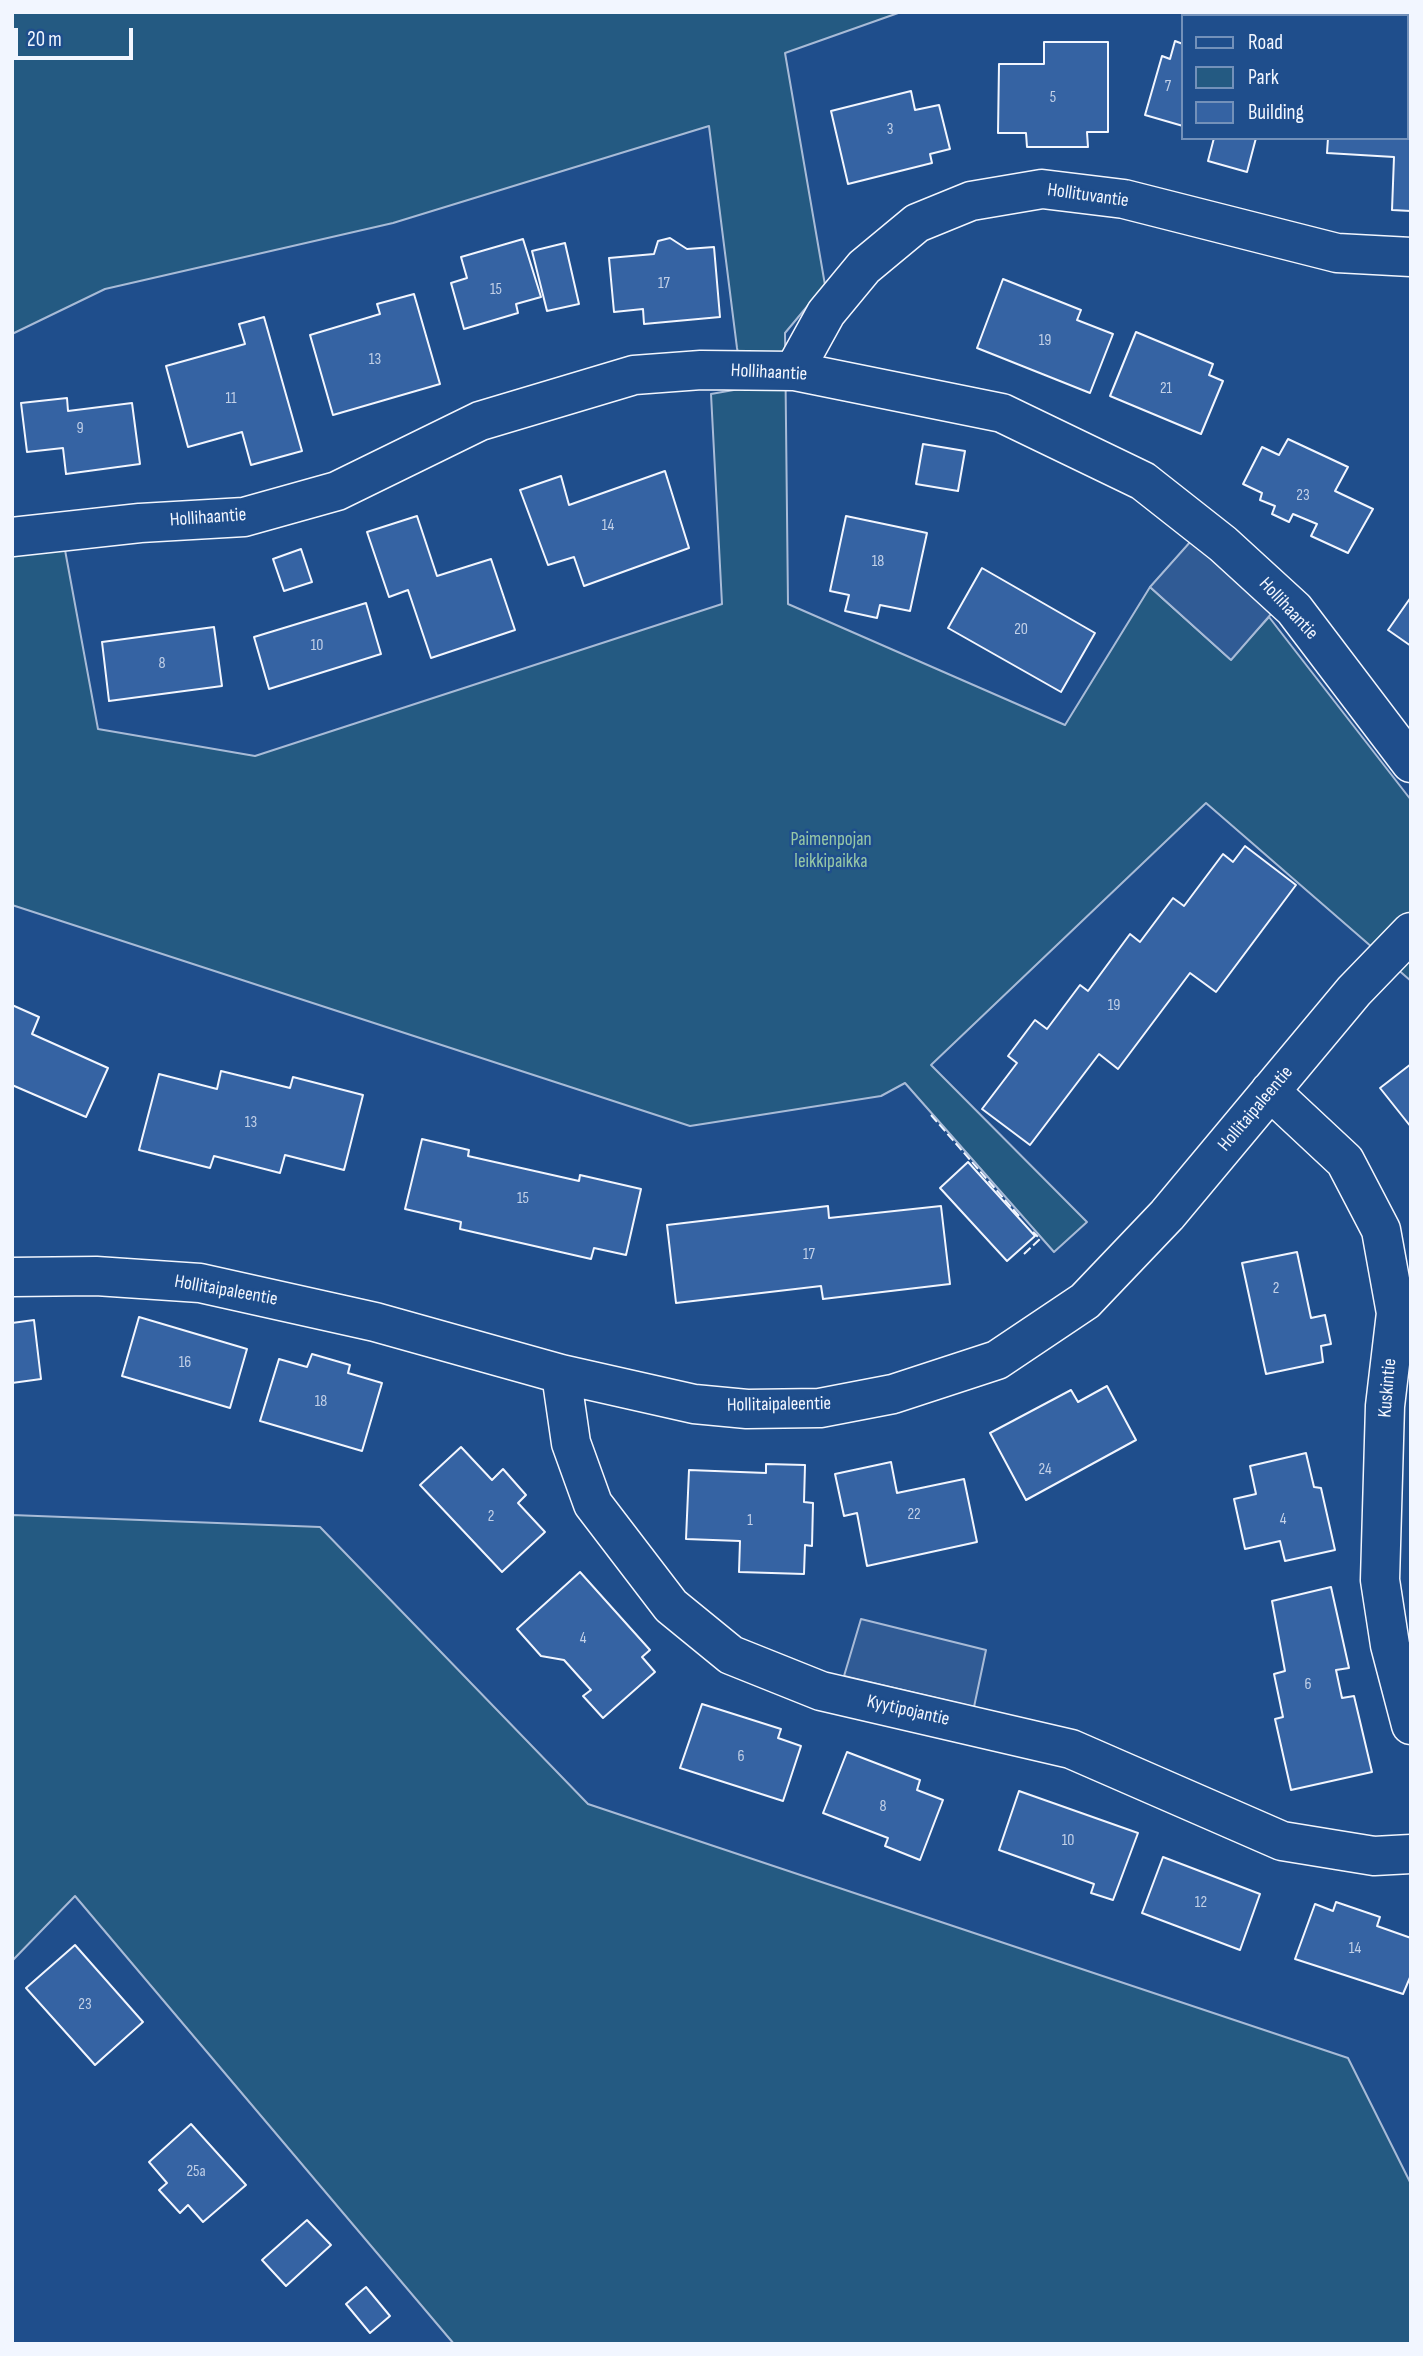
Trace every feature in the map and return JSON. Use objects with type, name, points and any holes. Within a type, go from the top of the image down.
[{"type":"street","name":"Hollituvantie","points":[[793,371],[826,313],[864,267],[917,223],[971,201],[1042,189],[1124,199],[1337,253],[1411,257]]},
{"type":"street","name":"Hollihaantie","points":[[12,537],[141,523],[244,517],[337,491],[480,421],[634,375],[701,370],[793,371],[1002,413],[1143,481],[1223,544],[1294,610],[1411,762]]},
{"type":"street","name":"Hollitaipaleentie","points":[[12,1278],[96,1276],[200,1283],[375,1322],[561,1374],[694,1404],[747,1409],[820,1408],[893,1394],[997,1360],[1084,1301],[1167,1215],[1354,991],[1411,932]]},
{"type":"street","name":"Kuskintie","points":[[1270,1091],[1345,1161],[1381,1230],[1396,1314],[1385,1406],[1380,1580],[1390,1645],[1411,1725]]},
{"type":"street","name":"Kyytipojantie","points":[[561,1374],[571,1443],[593,1504],[671,1606],[731,1655],[821,1691],[1071,1749],[1282,1841],[1374,1856],[1411,1854]]},
{"type":"green space","name":"Paimenpojan leikkipaikka","points":[[12,12],[901,12],[785,53],[825,285],[785,333],[788,604],[1065,725],[1150,587],[1230,659],[1269,617],[1411,800],[1411,981],[1206,803],[931,1065],[1087,1222],[1054,1252],[905,1083],[881,1096],[690,1126],[12,905],[12,553],[65,550],[98,729],[255,756],[722,604],[711,394],[745,388],[737,348],[709,126],[393,223],[105,289],[12,334]]},
{"type":"green space","points":[[12,1515],[320,1527],[588,1804],[1348,2058],[1411,2184],[1411,2344],[454,2344],[75,1896],[12,1961]]},
{"type":"shaded area","points":[[1191,541],[1272,613],[1231,660],[1150,587]]},
{"type":"shaded area","points":[[861,1619],[986,1650],[974,1707],[844,1676]]},
{"type":"building","points":[[1175,41],[1182,44],[1182,126],[1145,115],[1162,56],[1170,59]]},
{"type":"building","points":[[1044,42],[1108,42],[1108,132],[1087,132],[1088,147],[1027,147],[1026,133],[998,133],[999,64],[1044,64]]},
{"type":"building","points":[[1411,89],[1411,211],[1392,210],[1394,157],[1327,153],[1328,140],[1409,140]]},
{"type":"building","points":[[911,91],[915,110],[939,105],[950,149],[930,154],[932,163],[848,184],[831,111]]},
{"type":"building","points":[[1213,140],[1255,140],[1247,172],[1208,161]]},
{"type":"building","points":[[670,238],[687,249],[714,247],[720,317],[644,324],[643,309],[614,312],[609,258],[654,254],[658,241]]},
{"type":"building","points":[[523,239],[541,297],[516,304],[518,313],[464,329],[451,283],[467,278],[461,257]]},
{"type":"building","points":[[565,243],[579,304],[547,311],[532,251]]},
{"type":"building","points":[[1003,279],[1081,310],[1077,320],[1113,334],[1090,393],[977,348]]},
{"type":"building","points":[[414,294],[440,384],[333,415],[310,335],[380,314],[377,304]]},
{"type":"building","points":[[264,317],[302,451],[251,465],[242,432],[188,447],[166,366],[245,344],[239,324]]},
{"type":"building","points":[[1136,332],[1213,364],[1209,375],[1223,381],[1201,434],[1110,396]]},
{"type":"building","points":[[67,398],[68,411],[132,403],[140,464],[66,474],[63,448],[27,452],[21,403]]},
{"type":"building","points":[[1288,439],[1348,467],[1335,491],[1373,509],[1348,553],[1311,536],[1317,524],[1293,514],[1289,522],[1272,514],[1275,506],[1260,500],[1262,493],[1243,484],[1262,447],[1279,455]]},
{"type":"building","points":[[923,444],[965,451],[958,491],[916,484]]},
{"type":"building","points":[[665,471],[689,548],[584,586],[574,557],[548,565],[520,490],[561,476],[569,505]]},
{"type":"building","points":[[417,516],[437,576],[491,559],[515,630],[431,658],[408,590],[389,597],[367,532]]},
{"type":"building","points":[[846,516],[927,533],[910,611],[880,605],[877,618],[845,611],[849,595],[830,591]]},
{"type":"building","points":[[301,549],[312,582],[284,591],[273,559]]},
{"type":"building","points":[[982,568],[1095,633],[1061,692],[948,628]]},
{"type":"building","points":[[1411,597],[1411,646],[1388,630]]},
{"type":"building","points":[[366,603],[381,654],[269,689],[254,637]]},
{"type":"building","points":[[214,627],[222,686],[109,701],[102,642]]},
{"type":"building","points":[[1245,846],[1296,885],[1216,992],[1190,973],[1118,1069],[1099,1054],[1030,1145],[982,1109],[1017,1063],[1008,1056],[1035,1020],[1047,1029],[1080,985],[1088,991],[1130,934],[1140,942],[1173,898],[1184,906],[1223,854],[1233,862]]},
{"type":"building","points":[[12,1005],[39,1017],[32,1034],[108,1068],[86,1117],[12,1085]]},
{"type":"building","points":[[1411,1064],[1411,1127],[1380,1088]]},
{"type":"building","points":[[221,1071],[290,1088],[293,1077],[363,1095],[344,1170],[285,1155],[280,1173],[214,1156],[210,1168],[139,1150],[159,1074],[217,1089]]},
{"type":"building","points":[[422,1139],[469,1150],[468,1156],[579,1181],[580,1175],[641,1189],[626,1255],[594,1248],[591,1259],[460,1229],[461,1222],[405,1209]]},
{"type":"building","points":[[968,1162],[1035,1236],[1007,1261],[940,1188]]},
{"type":"building","points":[[828,1206],[829,1218],[941,1206],[950,1284],[823,1299],[821,1286],[676,1303],[667,1225]]},
{"type":"building","points":[[1297,1252],[1311,1318],[1325,1315],[1331,1344],[1321,1346],[1323,1362],[1266,1374],[1242,1263]]},
{"type":"building","points":[[139,1317],[247,1349],[230,1408],[122,1376]]},
{"type":"building","points":[[34,1320],[41,1379],[12,1383],[12,1323]]},
{"type":"building","points":[[312,1354],[350,1365],[348,1373],[382,1383],[362,1451],[260,1421],[279,1359],[307,1367]]},
{"type":"building","points":[[1107,1386],[1136,1440],[1026,1500],[990,1433],[1071,1390],[1078,1402]]},
{"type":"building","points":[[461,1447],[492,1480],[503,1469],[526,1495],[518,1503],[545,1532],[502,1572],[420,1485]]},
{"type":"building","points":[[1306,1453],[1314,1487],[1321,1488],[1335,1550],[1285,1561],[1280,1541],[1245,1549],[1234,1499],[1256,1494],[1250,1466]]},
{"type":"building","points":[[891,1462],[897,1493],[964,1479],[977,1542],[867,1566],[857,1513],[844,1516],[835,1474]]},
{"type":"building","points":[[766,1464],[805,1465],[804,1502],[813,1503],[812,1546],[805,1545],[804,1574],[739,1572],[740,1541],[686,1539],[689,1470],[766,1473]]},
{"type":"building","points":[[580,1572],[650,1650],[642,1657],[655,1672],[603,1718],[583,1696],[591,1690],[564,1660],[541,1656],[517,1629]]},
{"type":"building","points":[[1331,1587],[1349,1668],[1336,1670],[1342,1698],[1354,1696],[1372,1772],[1291,1790],[1275,1719],[1283,1717],[1274,1674],[1285,1671],[1272,1601]]},
{"type":"building","points":[[702,1704],[781,1729],[778,1738],[801,1746],[783,1801],[680,1768]]},
{"type":"building","points":[[847,1752],[920,1780],[917,1790],[943,1800],[920,1860],[885,1846],[888,1838],[823,1813]]},
{"type":"building","points":[[1019,1791],[1138,1833],[1113,1900],[1091,1893],[1094,1884],[999,1850]]},
{"type":"building","points":[[1163,1857],[1260,1894],[1240,1950],[1142,1913]]},
{"type":"building","points":[[1336,1902],[1380,1917],[1377,1926],[1411,1938],[1411,1975],[1403,1994],[1295,1959],[1315,1904],[1333,1911]]},
{"type":"building","points":[[75,1945],[143,2022],[95,2065],[26,1988]]},
{"type":"building","points":[[191,2124],[246,2185],[203,2222],[188,2205],[180,2213],[159,2190],[167,2183],[149,2162]]},
{"type":"building","points":[[307,2220],[331,2245],[286,2286],[262,2260]]},
{"type":"building","points":[[366,2287],[390,2316],[370,2333],[346,2304]]},
{"type":"fence","points":[[931,1115],[1019,1216]]},
{"type":"fence","points":[[1024,1254],[1040,1239],[1033,1232]]}]
